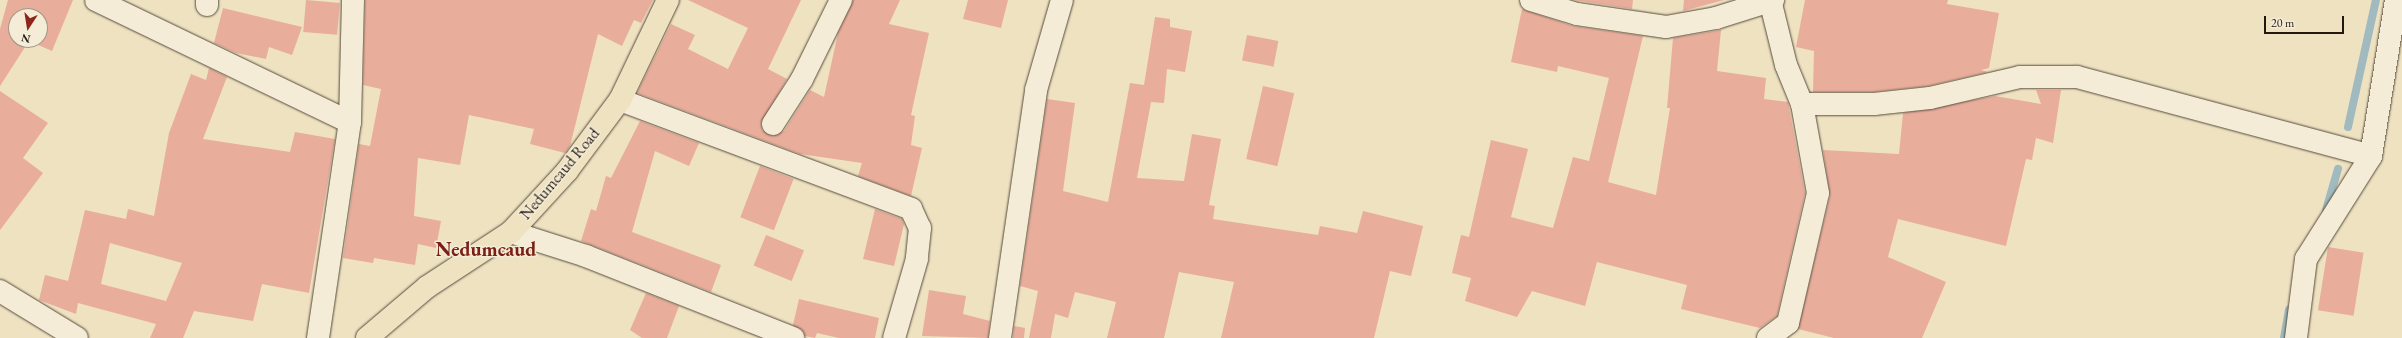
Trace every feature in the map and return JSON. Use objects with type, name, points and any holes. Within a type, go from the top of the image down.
[{"type":"main road","name":"Nedumcaud Road","points":[[366,338],[427,287],[511,232],[567,171],[620,100],[668,0]]},
{"type":"street","points":[[96,0],[350,122]]},
{"type":"street","points":[[318,338],[350,122],[353,0]]},
{"type":"street","points":[[773,124],[802,79],[841,0]]},
{"type":"street","points":[[1000,338],[1036,90],[1062,0]]},
{"type":"street","points":[[1531,0],[1577,14],[1666,26],[1716,18],[1771,0],[1786,65],[1802,104],[1818,193],[1788,323],[1768,338]]},
{"type":"street","points":[[2296,338],[2306,259],[2371,156],[2396,0]]},
{"type":"street","points":[[1802,104],[1874,104],[1930,98],[2020,77],[2077,77],[2371,156]]},
{"type":"street","points":[[620,100],[910,209],[920,228],[917,259],[894,338]]},
{"type":"street","points":[[511,232],[586,256],[793,338]]},
{"type":"street","points":[[0,291],[48,330],[77,338]]},
{"type":"building","points":[[8,0],[73,0],[52,51],[45,48],[48,48],[48,8],[8,8],[8,48],[24,48],[0,86],[0,29]]},
{"type":"building","points":[[306,0],[340,3],[337,35],[303,32]]},
{"type":"building","points":[[365,0],[653,0],[641,23],[634,20],[622,46],[598,34],[570,146],[565,153],[530,144],[534,129],[469,115],[460,165],[418,158],[414,216],[441,221],[436,248],[418,244],[415,265],[374,258],[373,263],[343,258],[359,144],[370,146],[381,89],[363,85]]},
{"type":"building","points":[[688,0],[801,0],[768,69],[787,79],[761,123],[762,130],[773,136],[784,131],[810,90],[824,97],[838,33],[853,0],[900,0],[889,24],[929,33],[911,115],[915,116],[911,145],[922,148],[911,196],[858,176],[862,163],[800,154],[637,93],[671,24],[695,35],[688,49],[728,69],[748,28]]},
{"type":"building","points":[[968,0],[1008,0],[1001,28],[963,19]]},
{"type":"building","points":[[1574,0],[1633,0],[1632,9]]},
{"type":"building","points":[[1684,0],[1724,0],[1683,11]]},
{"type":"building","points":[[1805,0],[1948,0],[1947,4],[1999,13],[1989,68],[1981,70],[1988,72],[1928,86],[1873,92],[1813,92],[1814,51],[1796,47]]},
{"type":"building","points":[[223,8],[302,27],[292,55],[269,47],[266,59],[236,53],[214,43]]},
{"type":"building","points":[[1522,9],[1573,26],[1643,36],[1608,182],[1656,195],[1670,108],[1667,108],[1673,38],[1721,30],[1717,71],[1766,78],[1764,99],[1788,102],[1805,193],[1777,316],[1760,328],[1681,309],[1687,285],[1597,262],[1585,306],[1532,291],[1517,317],[1465,301],[1471,278],[1452,273],[1461,235],[1469,237],[1491,140],[1528,149],[1511,217],[1553,228],[1573,157],[1589,161],[1609,78],[1558,66],[1557,72],[1511,62]]},
{"type":"building","points":[[1155,17],[1170,19],[1170,27],[1192,31],[1185,72],[1167,69],[1164,103],[1151,102],[1137,178],[1184,181],[1192,134],[1221,139],[1209,205],[1215,206],[1213,219],[1318,235],[1320,226],[1357,233],[1363,211],[1423,226],[1411,276],[1390,271],[1374,338],[1221,338],[1234,282],[1179,272],[1164,338],[1107,338],[1116,302],[1075,292],[1068,318],[1055,314],[1051,338],[1029,338],[1038,291],[1020,286],[1047,99],[1075,103],[1063,191],[1108,202],[1130,83],[1144,85]]},
{"type":"building","points":[[1247,35],[1278,41],[1273,67],[1242,61]]},
{"type":"building","points":[[209,68],[227,77],[203,139],[290,152],[295,132],[335,139],[309,293],[262,284],[253,321],[194,311],[183,338],[150,338],[156,324],[78,303],[76,314],[39,300],[45,275],[68,281],[85,210],[126,219],[128,209],[154,216],[169,133],[191,74],[206,80]],"holes":[[[110,243],[182,263],[166,301],[101,284]]]},
{"type":"building","points":[[1263,86],[1294,93],[1277,166],[1246,159]]},
{"type":"building","points":[[2036,90],[2061,90],[2053,143],[2036,138],[2032,160],[2026,159],[2006,246],[1898,219],[1888,257],[1946,282],[1922,338],[1834,338],[1798,329],[1830,196],[1823,150],[1899,154],[1903,113],[1995,96],[2041,104]]},
{"type":"building","points":[[0,91],[48,123],[23,158],[43,173],[0,230]]},
{"type":"building","points":[[640,121],[699,143],[689,166],[655,151],[632,232],[721,265],[711,292],[581,241],[591,209],[596,211],[606,176],[611,178]]},
{"type":"building","points":[[760,166],[794,179],[774,230],[740,217]]},
{"type":"building","points":[[875,209],[902,219],[904,224],[894,266],[863,259]]},
{"type":"building","points":[[766,235],[804,250],[792,281],[754,266]]},
{"type":"building","points":[[2328,247],[2364,253],[2354,316],[2318,310]]},
{"type":"building","points":[[929,290],[966,296],[963,314],[990,321],[988,338],[922,336]]},
{"type":"building","points":[[646,293],[679,306],[667,338],[642,338],[630,330]]},
{"type":"building","points":[[799,299],[879,318],[875,338],[839,338],[817,333],[815,338],[805,336],[793,325]]},
{"type":"building","points":[[1014,326],[1025,328],[1024,338],[1013,338]]},
{"type":"waterway","points":[[2348,127],[2376,0]]},
{"type":"waterway","points":[[2326,210],[2338,169]]},
{"type":"waterway","points":[[2284,338],[2289,309]]},
{"type":"district","name":"Nedumcaud","points":[[486,249]]}]
